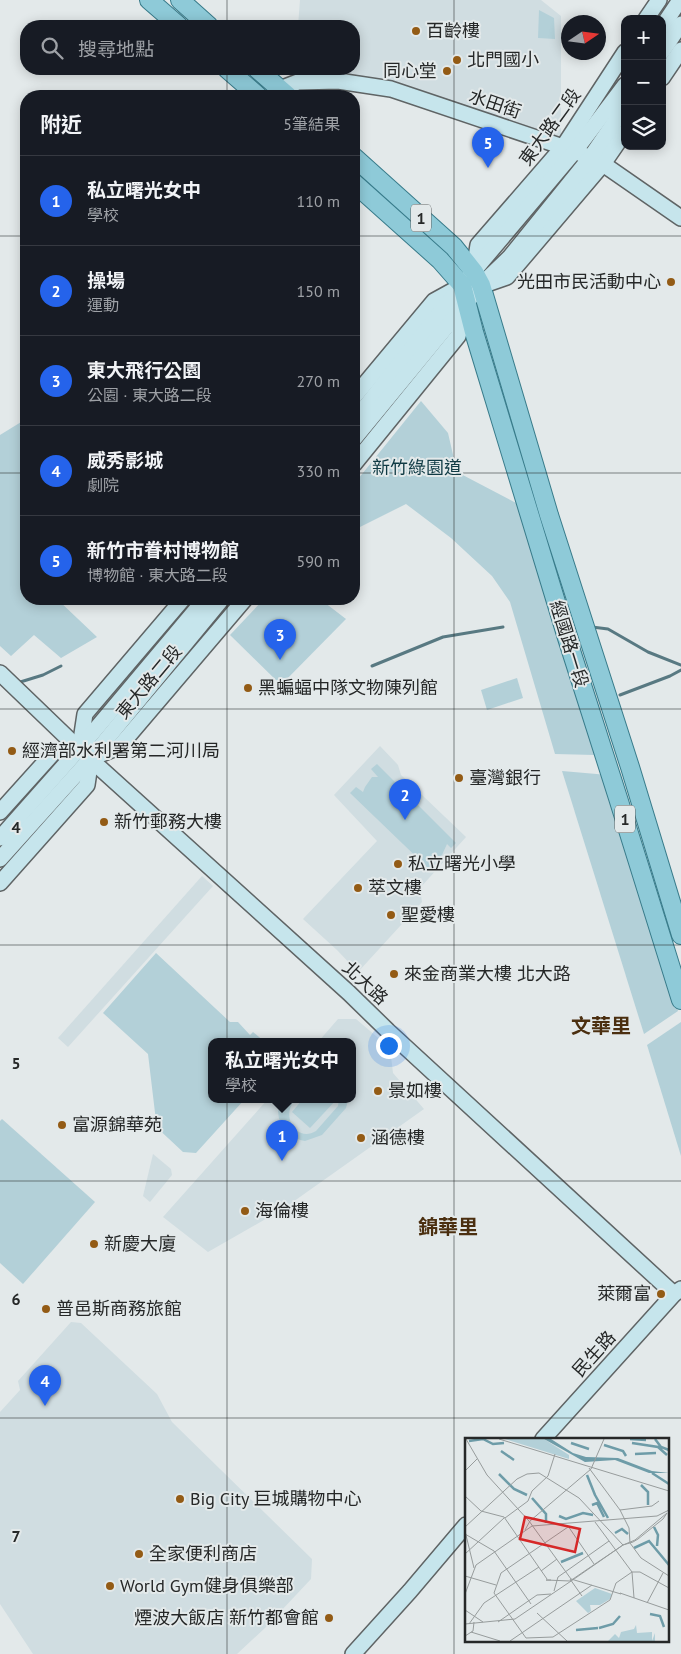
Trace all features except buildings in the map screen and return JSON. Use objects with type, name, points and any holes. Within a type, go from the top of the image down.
[{"type":"main road","points":[[149,0],[172,20]]},
{"type":"main road","points":[[180,0],[202,20]]},
{"type":"main road","points":[[234,75],[251,90]]},
{"type":"main road","points":[[264,75],[281,90]]},
{"type":"main road","name":"1","points":[[360,162],[454,247],[478,278]]},
{"type":"main road","name":"1","points":[[360,188],[440,260],[465,294]]},
{"type":"main road","name":"經國路一段","points":[[478,278],[586,635],[611,706],[681,935]]},
{"type":"main road","name":"經國路一段","points":[[465,294],[474,332],[567,638],[681,1000]]},
{"type":"street","points":[[649,15],[658,0]]},
{"type":"street","points":[[666,21],[680,0]]},
{"type":"street","points":[[666,46],[681,24]]},
{"type":"street","points":[[666,72],[681,50]]},
{"type":"street","name":"東大路二段","points":[[360,431],[478,278],[569,149],[621,59]]},
{"type":"street","name":"水田街","points":[[288,90],[298,82],[338,81],[391,89],[569,149],[596,161],[681,218]]},
{"type":"street","name":"東大路二段","points":[[569,149],[621,90]]},
{"type":"street","points":[[596,161],[621,114]]},
{"type":"street","points":[[478,278],[507,277],[596,161],[621,136]]},
{"type":"street","name":"東大路二段","points":[[360,391],[434,302],[465,294]]},
{"type":"street","name":"東大路二段","points":[[360,414],[465,294]]},
{"type":"street","name":"東大路二段","points":[[360,457],[458,336],[465,294]]},
{"type":"street","name":"東大路二段","points":[[85,753],[85,714],[178,605]]},
{"type":"street","name":"東大路二段","points":[[85,753],[200,605]]},
{"type":"street","name":"東大路二段","points":[[85,753],[217,605]]},
{"type":"street","name":"東大路二段","points":[[85,753],[119,747],[240,605]]},
{"type":"street","name":"北大路","points":[[0,673],[85,753],[349,993],[388,1032],[679,1292]]},
{"type":"street","points":[[0,812],[54,752],[85,753]]},
{"type":"street","points":[[0,838],[85,753]]},
{"type":"street","points":[[0,859],[85,753]]},
{"type":"street","points":[[0,883],[87,785],[85,753]]},
{"type":"street","name":"民生路","points":[[544,1438],[679,1292]]},
{"type":"street","points":[[353,1654],[410,1592],[465,1527]]},
{"type":"shaded area","name":"北門國小","points":[[300,0],[541,0],[561,16],[561,137],[393,83],[343,75],[360,75],[360,20],[298,20]]},
{"type":"shaded area","name":"私立曙光小學","points":[[380,746],[398,765],[401,775],[466,837],[420,888],[422,902],[358,972],[303,919],[377,841],[334,795]]},
{"type":"shaded area","points":[[202,876],[213,886],[68,1047],[58,1038]]},
{"type":"shaded area","points":[[338,1019],[356,1019],[390,1048],[393,1073],[424,1109],[283,1209],[208,1252],[163,1217],[264,1103],[356,1103],[356,1038],[321,1038]]},
{"type":"shaded area","points":[[153,1154],[171,1169],[172,1175],[150,1202],[143,1196]]},
{"type":"shaded area","name":"Big City 巨城購物中心","points":[[71,1322],[81,1323],[157,1394],[172,1422],[312,1559],[311,1579],[265,1628],[237,1654],[33,1654],[0,1604],[0,1412],[20,1390],[18,1381]]},
{"type":"green space","points":[[539,10],[554,18],[555,39],[538,38]]},
{"type":"green space","name":"新竹綠園道","points":[[421,401],[448,433],[457,472],[518,504],[595,755],[555,754],[510,602],[492,576],[451,538],[406,504],[360,527],[360,477]]},
{"type":"green space","points":[[20,423],[20,605],[63,605],[97,637],[61,658],[34,635],[11,656],[0,646],[0,435]]},
{"type":"green space","points":[[258,605],[328,605],[346,619],[281,685],[230,635]]},
{"type":"green space","points":[[517,678],[523,698],[487,710],[481,690]]},
{"type":"green space","points":[[377,764],[456,843],[451,848],[447,844],[442,855],[432,860],[436,864],[430,870],[350,793],[356,787],[363,792],[372,777],[378,777],[371,769]]},
{"type":"green space","points":[[562,771],[608,775],[678,1011],[644,1034]]},
{"type":"green space","points":[[156,953],[230,1022],[238,1022],[250,1035],[253,1032],[260,1038],[208,1038],[208,1103],[241,1103],[196,1153],[183,1152],[153,1124],[156,1121],[148,1054],[103,1013]]},
{"type":"green space","points":[[681,1022],[681,1156],[647,1045]]},
{"type":"green space","points":[[282,1103],[293,1103],[289,1113],[293,1126],[297,1131],[309,1134],[316,1131],[338,1103],[347,1103],[346,1108],[322,1135],[305,1141],[294,1136],[279,1119],[278,1111]]},
{"type":"green space","points":[[300,1103],[333,1103],[310,1128],[292,1112]]},
{"type":"green space","points":[[2,1119],[95,1202],[23,1284],[0,1263],[0,1121]]},
{"type":"waterway","points":[[372,666],[443,637],[503,627]]},
{"type":"waterway","points":[[592,627],[608,629],[648,652],[681,665]]},
{"type":"waterway","points":[[17,683],[43,675],[61,666]]},
{"type":"waterway","points":[[620,695],[681,670]]},
{"type":"place","name":"百齡樓","points":[[416,31]]},
{"type":"place","name":"北門國小","points":[[457,60]]},
{"type":"place","name":"同心堂","points":[[447,71]]},
{"type":"place","name":"新竹市眷村博物館","points":[[488,168]]},
{"type":"place","name":"光田市民活動中心","points":[[671,282]]},
{"type":"place","name":"東大飛行公園","points":[[280,660]]},
{"type":"place","name":"黑蝙蝠中隊文物陳列館","points":[[248,688]]},
{"type":"place","name":"經濟部水利署第二河川局","points":[[12,751]]},
{"type":"place","name":"臺灣銀行","points":[[459,778]]},
{"type":"place","name":"操場","points":[[405,820]]},
{"type":"place","name":"新竹郵務大樓","points":[[104,822]]},
{"type":"place","name":"私立曙光小學","points":[[398,864]]},
{"type":"place","name":"萃文樓","points":[[358,888]]},
{"type":"place","name":"聖愛樓","points":[[391,915]]},
{"type":"place","name":"來金商業大樓 北大路","points":[[394,974]]},
{"type":"place","name":"景如樓","points":[[378,1091]]},
{"type":"place","name":"富源錦華苑","points":[[62,1125]]},
{"type":"place","name":"涵德樓","points":[[361,1138]]},
{"type":"place","name":"私立曙光女中","points":[[282,1161]]},
{"type":"place","name":"海倫樓","points":[[245,1211]]},
{"type":"place","name":"新慶大廈","points":[[94,1244]]},
{"type":"place","name":"萊爾富","points":[[661,1294]]},
{"type":"place","name":"普邑斯商務旅館","points":[[46,1309]]},
{"type":"place","name":"威秀影城","points":[[45,1406]]},
{"type":"place","name":"Big City 巨城購物中心","points":[[180,1499]]},
{"type":"place","name":"全家便利商店","points":[[139,1554]]},
{"type":"place","name":"World Gym健身俱樂部","points":[[110,1586]]},
{"type":"place","name":"煙波大飯店 新竹都會館","points":[[329,1618]]},
{"type":"district","name":"文華里","points":[[601,1026]]},
{"type":"district","name":"錦華里","points":[[448,1227]]}]
